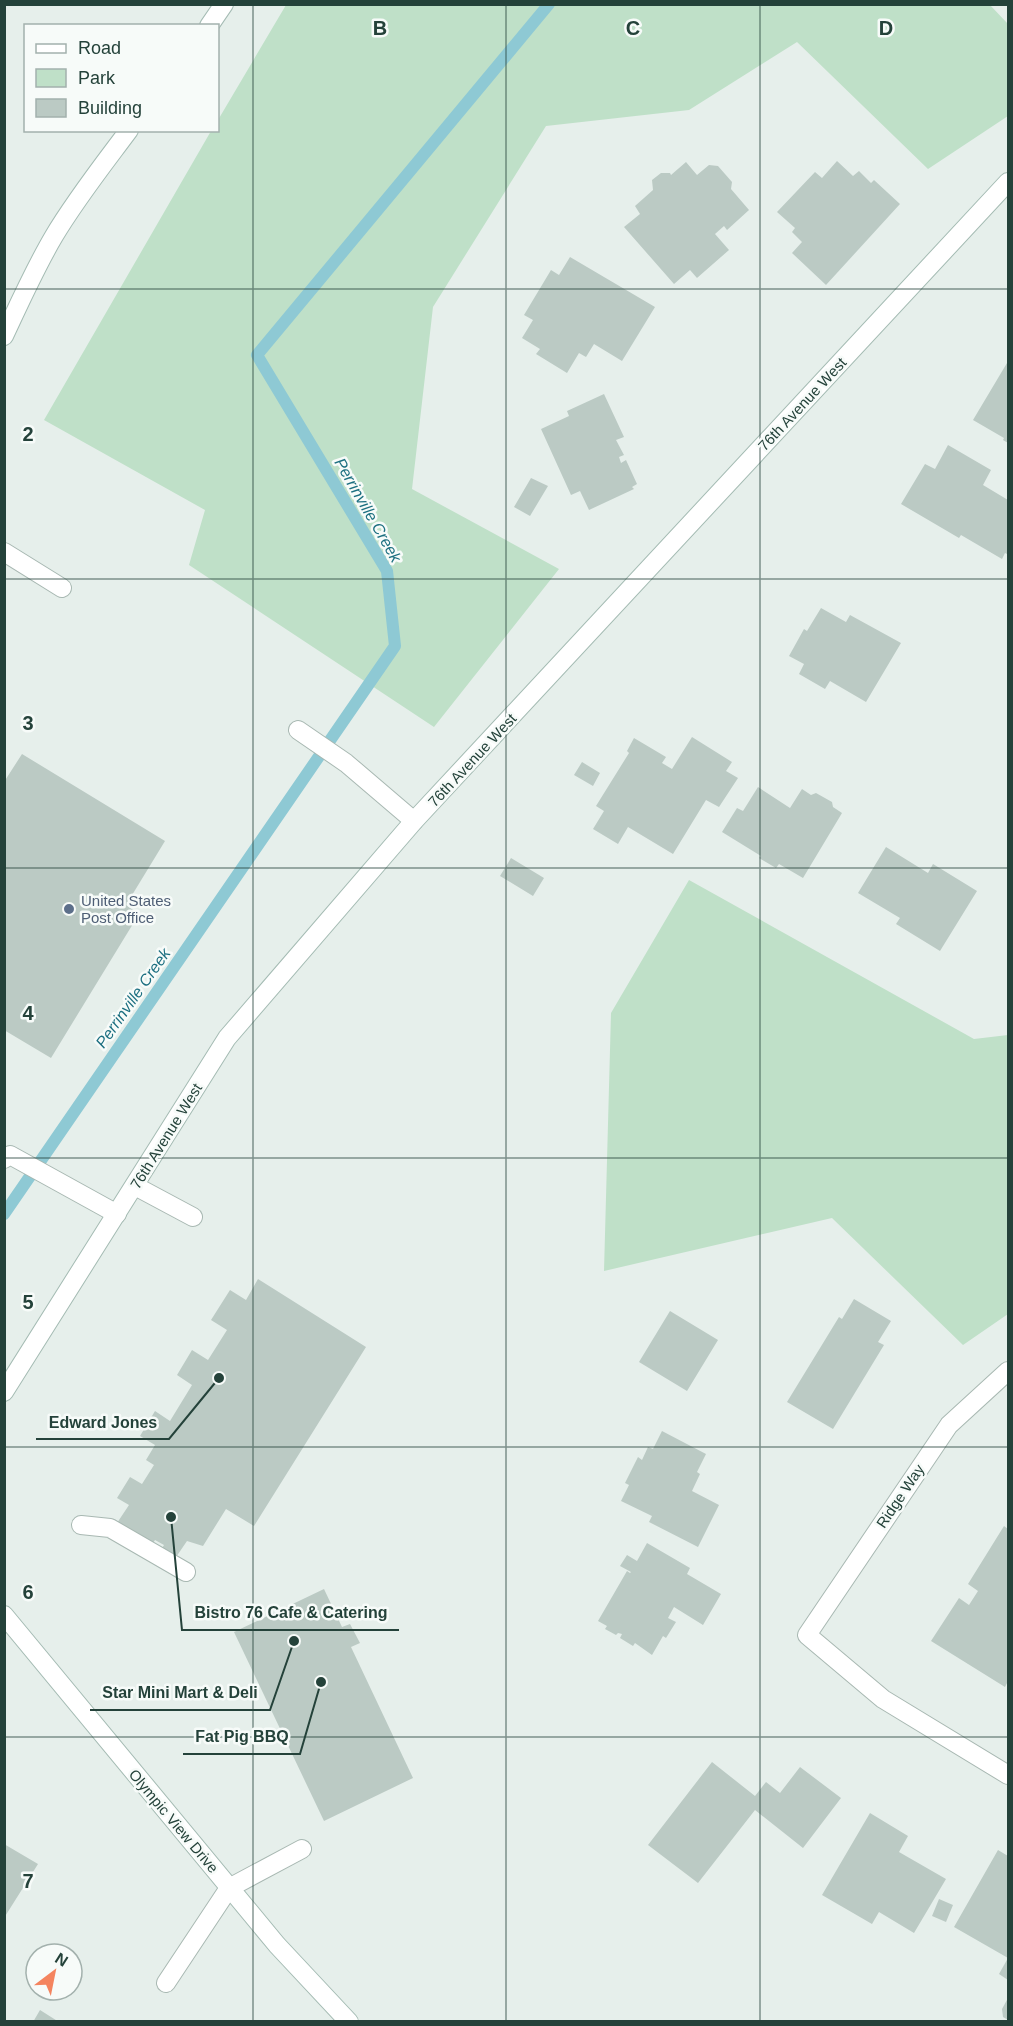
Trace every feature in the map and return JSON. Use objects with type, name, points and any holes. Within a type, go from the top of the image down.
[{"type":"street","points":[[209,24],[224,4]]},
{"type":"street","points":[[4,336],[54,236],[87,186],[128,132]]},
{"type":"street","name":"76th Avenue West","points":[[4,1392],[227,1038],[414,822],[1008,182]]},
{"type":"street","points":[[4,552],[62,588]]},
{"type":"street","points":[[298,730],[346,763],[414,822]]},
{"type":"street","points":[[4,1159],[10,1155],[117,1214]]},
{"type":"street","points":[[135,1186],[193,1217]]},
{"type":"street","name":"Ridge Way","points":[[1008,1371],[949,1425],[807,1635],[883,1700],[1008,1775]]},
{"type":"street","points":[[81,1525],[110,1528],[186,1572]]},
{"type":"street","name":"Olympic View Drive","points":[[4,1615],[277,1945],[349,2022]]},
{"type":"street","points":[[166,1983],[229,1888],[302,1849]]},
{"type":"green space","points":[[286,5],[990,5],[1008,24],[1008,116],[928,169],[797,42],[689,110],[546,126],[433,307],[412,489],[559,569],[434,727],[189,565],[205,510],[44,420],[210,132],[219,132],[219,118]]},
{"type":"green space","points":[[689,880],[974,1039],[1008,1035],[1008,1314],[963,1345],[832,1218],[604,1271],[611,1013]]},
{"type":"building","points":[[837,161],[853,176],[859,171],[871,183],[874,180],[900,204],[826,285],[792,253],[802,242],[792,232],[795,228],[777,212],[815,172],[822,178]]},
{"type":"building","points":[[686,162],[697,175],[709,165],[718,166],[732,182],[731,189],[749,210],[727,230],[724,226],[715,234],[729,250],[697,278],[690,270],[674,284],[624,227],[640,214],[635,206],[653,190],[652,180],[661,173],[671,175]]},
{"type":"building","points":[[570,257],[655,307],[622,361],[594,344],[586,357],[579,353],[567,373],[536,354],[540,349],[522,338],[533,320],[524,315],[551,270],[559,275]]},
{"type":"building","points":[[1007,363],[1008,443],[1003,440],[1004,438],[973,420]]},
{"type":"building","points":[[604,394],[624,437],[616,440],[624,455],[619,457],[621,463],[626,460],[637,484],[632,487],[634,489],[589,510],[580,491],[571,495],[541,429],[569,416],[567,411]]},
{"type":"building","points":[[948,445],[991,470],[983,485],[1008,500],[1008,551],[1002,559],[961,535],[959,538],[901,504],[925,464],[935,469]]},
{"type":"building","points":[[531,478],[548,486],[530,516],[514,507]]},
{"type":"building","points":[[821,608],[846,622],[850,615],[901,643],[866,702],[830,681],[825,689],[799,674],[804,664],[789,656],[804,629],[807,631]]},
{"type":"building","points":[[692,737],[732,762],[726,771],[738,778],[719,807],[706,800],[673,854],[628,827],[618,844],[593,829],[604,811],[596,806],[629,753],[627,751],[634,738],[666,757],[662,763],[672,769]]},
{"type":"building","name":"United States Post Office","points":[[22,754],[165,841],[126,905],[139,914],[51,1058],[4,1030],[4,782]]},
{"type":"building","points":[[582,762],[600,773],[593,786],[574,775]]},
{"type":"building","points":[[758,787],[790,808],[802,789],[811,795],[816,793],[832,802],[833,807],[842,813],[803,878],[779,864],[776,868],[722,832],[737,808],[743,811]]},
{"type":"building","points":[[886,847],[928,873],[933,864],[977,891],[940,951],[896,924],[900,918],[858,893]]},
{"type":"building","points":[[511,858],[544,878],[533,896],[500,876]]},
{"type":"building","points":[[258,1279],[366,1347],[254,1526],[226,1509],[203,1546],[187,1541],[172,1563],[158,1555],[164,1545],[155,1540],[150,1548],[115,1526],[129,1505],[117,1498],[130,1477],[142,1484],[154,1465],[146,1460],[155,1445],[140,1436],[155,1411],[170,1421],[192,1385],[177,1375],[192,1350],[208,1360],[227,1330],[211,1320],[230,1290],[246,1300]]},
{"type":"building","points":[[854,1299],[891,1321],[878,1342],[884,1345],[833,1429],[787,1402],[839,1317],[842,1319]]},
{"type":"building","points":[[670,1311],[718,1340],[687,1391],[639,1362]]},
{"type":"building","points":[[662,1431],[706,1454],[697,1472],[700,1474],[692,1491],[719,1505],[698,1547],[649,1522],[652,1516],[621,1501],[629,1485],[625,1483],[638,1457],[642,1460],[648,1447],[653,1449]]},
{"type":"building","points":[[1004,1526],[1008,1529],[1008,1681],[1005,1687],[931,1641],[959,1598],[969,1605],[978,1591],[968,1584]]},
{"type":"building","points":[[647,1543],[690,1568],[687,1574],[721,1594],[703,1625],[674,1607],[668,1618],[676,1622],[666,1638],[663,1636],[652,1655],[635,1643],[633,1646],[620,1638],[622,1634],[616,1635],[605,1629],[607,1626],[598,1621],[627,1571],[631,1572],[620,1566],[627,1555],[637,1561]]},
{"type":"building","points":[[324,1589],[342,1627],[350,1624],[360,1643],[351,1647],[413,1778],[324,1821],[234,1632]]},
{"type":"building","points":[[712,1762],[755,1796],[766,1782],[780,1793],[800,1767],[841,1798],[803,1848],[755,1810],[698,1883],[648,1845]]},
{"type":"building","points":[[870,1813],[908,1836],[899,1852],[946,1879],[914,1933],[879,1912],[872,1924],[822,1895]]},
{"type":"building","points":[[4,1844],[38,1864],[4,1918]]},
{"type":"building","points":[[998,1850],[1008,1856],[1008,1958],[954,1927]]},
{"type":"building","points":[[939,1899],[953,1905],[946,1922],[932,1916]]},
{"type":"building","points":[[1008,1958],[1008,1980],[999,1974]]},
{"type":"building","points":[[1008,1998],[1008,2020],[1003,2017],[1002,2009]]},
{"type":"building","points":[[40,2010],[59,2022],[33,2022]]},
{"type":"waterway","name":"Perrinville Creek","points":[[4,1214],[395,646],[387,571],[257,355],[549,4]]},
{"type":"place","name":"United States Post Office","points":[[69,909]]},
{"type":"place","name":"Edward Jones","points":[[219,1378]]},
{"type":"place","name":"Bistro 76 Cafe & Catering","points":[[171,1517]]},
{"type":"place","name":"Star Mini Mart & Deli","points":[[294,1641]]},
{"type":"place","name":"Fat Pig BBQ","points":[[321,1682]]}]
